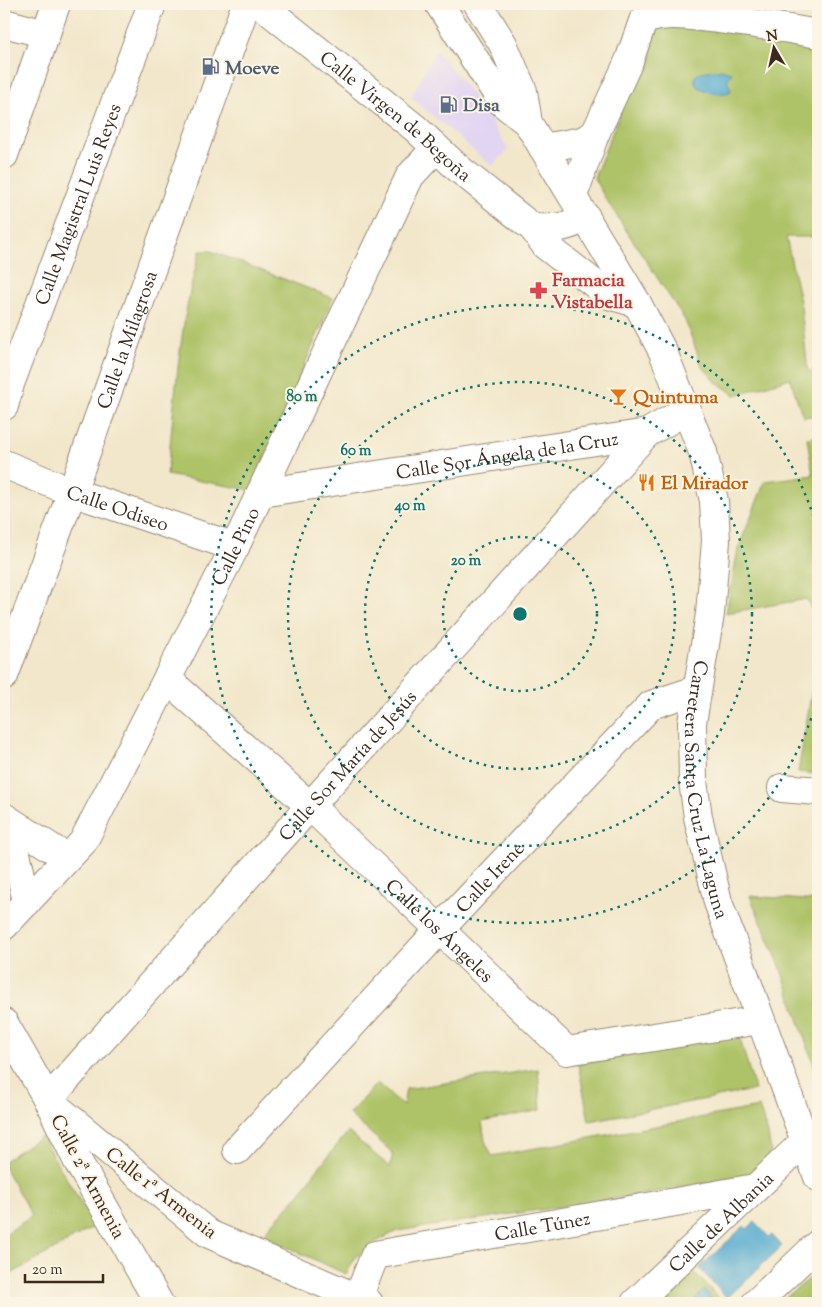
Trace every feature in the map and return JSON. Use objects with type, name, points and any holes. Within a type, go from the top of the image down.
[{"type":"street","points":[[4,155],[56,4]]},
{"type":"street","name":"Calle Magistral Luis Reyes","points":[[6,391],[152,4]]},
{"type":"street","name":"Calle la Milagrosa","points":[[4,676],[72,492],[246,4]]},
{"type":"street","name":"Calle Virgen de Begoña","points":[[260,4],[415,128],[459,169],[533,228],[546,246],[610,296],[638,303]]},
{"type":"street","points":[[439,4],[503,103],[528,123]]},
{"type":"street","points":[[478,4],[503,44],[523,91],[528,123]]},
{"type":"street","points":[[533,228],[554,229],[569,226],[580,206],[595,134],[629,61],[643,21],[654,16],[674,14],[768,25],[818,34]]},
{"type":"street","points":[[4,23],[46,34]]},
{"type":"street","name":"Carretera Santa Cruz La Laguna","points":[[528,123],[638,303],[663,352],[705,460],[714,501],[716,541],[710,614],[696,690],[692,724],[693,782],[698,818],[718,902],[818,1177]]},
{"type":"street","points":[[544,148],[575,143],[595,134]]},
{"type":"street","name":"Calle Pino","points":[[4,926],[83,842],[235,547],[410,176],[436,148]]},
{"type":"street","name":"Calle Sor Ángela de la Cruz","points":[[261,493],[647,433],[683,401]]},
{"type":"street","name":"Calle Sor María de Jesús","points":[[48,1100],[310,806],[647,433]]},
{"type":"street","name":"Calle Odiseo","points":[[4,464],[72,492],[235,547]]},
{"type":"street","name":"Calle los Ángeles","points":[[167,679],[310,806],[567,1052],[760,1020]]},
{"type":"street","name":"Calle Irene","points":[[237,1150],[440,929],[651,705],[696,690]]},
{"type":"street","points":[[782,788],[818,791]]},
{"type":"street","points":[[6,819],[67,858]]},
{"type":"street","points":[[6,819],[27,902]]},
{"type":"street","name":"Calle 2ª Armenia","points":[[4,1023],[48,1100],[78,1160],[159,1303]]},
{"type":"street","name":"Calle 1ª Armenia","points":[[48,1100],[209,1234],[364,1301]]},
{"type":"street","name":"Calle de Albania","points":[[635,1303],[805,1141]]},
{"type":"street","name":"Calle Túnez","points":[[364,1301],[375,1256],[755,1188]]},
{"type":"street","points":[[756,1303],[818,1244]]},
{"type":"shaded area","name":"Disa","points":[[436,50],[484,110],[508,150],[492,166],[411,97]]},
{"type":"green space","points":[[655,20],[818,46],[818,237],[786,237],[801,306],[808,372],[816,370],[818,376],[818,415],[803,417],[790,378],[735,395],[716,382],[702,366],[685,320],[605,198],[594,178]]},
{"type":"green space","points":[[200,251],[211,251],[333,298],[251,490],[167,475],[182,334]]},
{"type":"green space","points":[[818,436],[818,624],[807,599],[726,613],[738,549],[765,481],[813,475],[807,438]]},
{"type":"green space","points":[[818,655],[818,774],[798,772]]},
{"type":"green space","points":[[750,896],[818,901],[818,1077],[780,966]]},
{"type":"green space","points":[[739,1035],[755,1090],[589,1121],[578,1064]]},
{"type":"green space","points":[[538,1069],[541,1110],[482,1122],[485,1141],[492,1156],[759,1107],[768,1134],[771,1152],[754,1175],[627,1197],[397,1231],[374,1243],[356,1257],[346,1274],[263,1236],[301,1193],[315,1172],[348,1132],[390,1167],[393,1153],[349,1114],[377,1083],[403,1106],[406,1089]]},
{"type":"green space","points":[[41,1136],[95,1226],[4,1278],[4,1235],[32,1216],[4,1167],[4,1161]]},
{"type":"green space","points":[[694,1272],[724,1303],[661,1303]]},
{"type":"green space","points":[[818,1272],[818,1303],[779,1303]]},
{"type":"water","points":[[722,69],[732,73],[727,81],[731,89],[730,92],[721,94],[711,92],[695,84],[695,76],[701,72]]},
{"type":"water","points":[[755,1222],[769,1237],[772,1235],[782,1246],[727,1298],[699,1268],[744,1226],[747,1229]]},
{"type":"water","points":[[704,1290],[717,1303],[697,1303],[694,1300]]},
{"type":"place","name":"Moeve","points":[[211,67]]},
{"type":"place","name":"Disa","points":[[449,104]]},
{"type":"place","name":"Farmacia Vistabella","points":[[538,290]]},
{"type":"place","name":"Quintuma","points":[[619,396]]},
{"type":"place","name":"El Mirador","points":[[647,482]]}]
